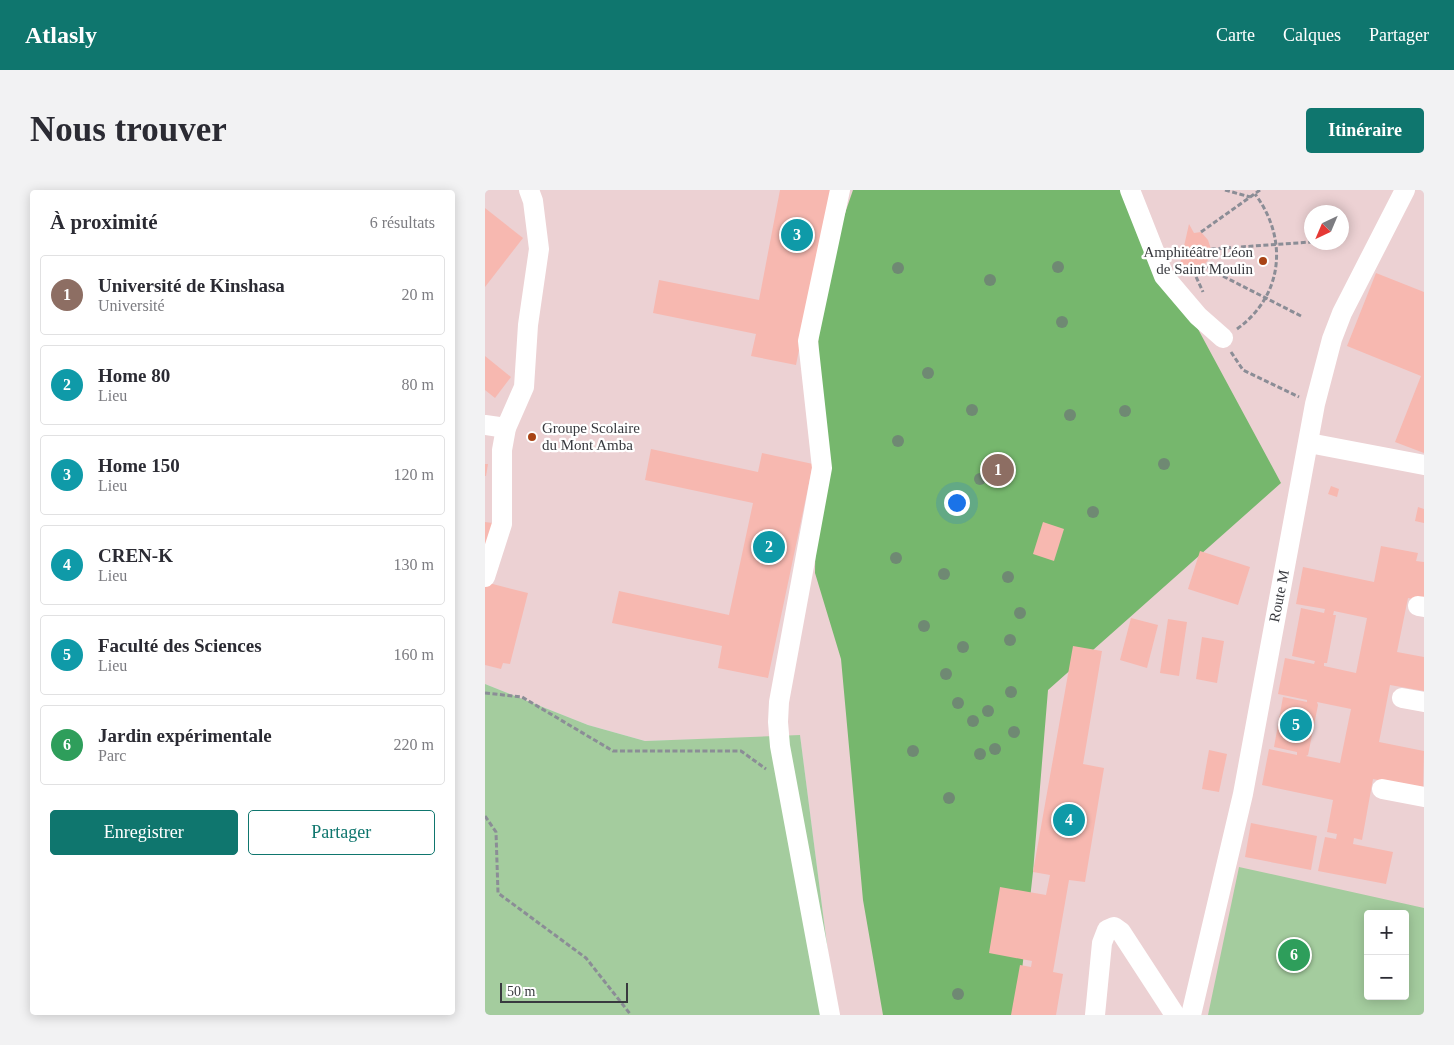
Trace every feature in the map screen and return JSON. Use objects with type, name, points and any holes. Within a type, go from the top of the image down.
[{"type":"lane","points":[[485,577],[502,524],[502,450],[506,428],[524,387],[528,325],[539,249],[533,201],[529,190]]},
{"type":"lane","points":[[830,1015],[787,784],[778,722],[779,702],[822,468],[808,341],[840,190]]},
{"type":"lane","points":[[1130,190],[1164,276],[1198,316],[1223,338]]},
{"type":"lane","name":"Route M","points":[[1191,1015],[1243,794],[1315,404],[1332,339],[1342,313],[1405,190]]},
{"type":"lane","points":[[485,425],[506,428]]},
{"type":"lane","points":[[1309,444],[1424,465]]},
{"type":"lane","points":[[1402,698],[1424,702]]},
{"type":"lane","points":[[1381,789],[1424,797]]},
{"type":"lane","points":[[1095,1015],[1102,942],[1107,930],[1114,927],[1121,932],[1175,1015]]},
{"type":"path","points":[[1225,190],[1250,197]]},
{"type":"path","points":[[1201,232],[1260,190]]},
{"type":"path","points":[[1223,338],[1250,318],[1264,298],[1273,280],[1277,245],[1270,218],[1255,194]]},
{"type":"path","points":[[1211,249],[1304,243]]},
{"type":"path","points":[[1203,266],[1303,317]]},
{"type":"path","points":[[1243,370],[1315,404]]},
{"type":"path","points":[[485,693],[522,697],[613,751],[741,751],[787,784]]},
{"type":"path","points":[[485,816],[496,832],[498,893],[586,958],[631,1015]]},
{"type":"shaded area","points":[[485,190],[1424,190],[1424,1015],[836,1015],[800,736],[645,741],[588,725],[485,684]]},
{"type":"green space","points":[[853,190],[1123,190],[1281,483],[1048,690],[1033,872],[1017,1015],[883,1015],[863,900],[841,659],[815,573],[819,289]]},
{"type":"green space","points":[[485,684],[588,725],[645,741],[800,735],[836,1015],[485,1015]]},
{"type":"green space","points":[[1239,867],[1424,908],[1424,1015],[1208,1015]]},
{"type":"building","points":[[780,190],[831,190],[796,365],[751,356],[756,334],[653,313],[659,280],[759,300]]},
{"type":"building","points":[[485,208],[523,238],[485,287]]},
{"type":"building","points":[[1189,224],[1194,233],[1201,232],[1208,240],[1211,249],[1208,260],[1203,266],[1193,270],[1186,268],[1178,273]]},
{"type":"building","points":[[1376,273],[1424,292],[1424,453],[1395,442],[1421,376],[1347,346]]},
{"type":"building","points":[[485,356],[511,377],[495,398],[485,390]]},
{"type":"building","points":[[651,449],[758,472],[762,453],[813,464],[768,678],[718,668],[722,646],[612,623],[619,591],[729,615],[753,503],[645,480]]},
{"type":"building","points":[[485,464],[488,464],[486,476],[485,476]]},
{"type":"building","points":[[1331,486],[1339,489],[1337,497],[1328,494]]},
{"type":"building","points":[[1418,507],[1424,509],[1424,523],[1415,521]]},
{"type":"building","points":[[485,522],[493,523],[489,545],[485,544]]},
{"type":"building","points":[[1043,522],[1064,529],[1054,561],[1033,554]]},
{"type":"building","points":[[1381,546],[1418,553],[1416,561],[1424,562],[1424,601],[1408,598],[1397,652],[1424,657],[1424,691],[1390,685],[1379,742],[1424,751],[1423,789],[1373,779],[1362,840],[1354,838],[1353,844],[1393,852],[1386,884],[1318,871],[1325,837],[1336,839],[1337,834],[1327,832],[1333,800],[1262,785],[1269,749],[1297,755],[1297,752],[1274,747],[1283,697],[1307,702],[1307,700],[1278,694],[1285,658],[1314,664],[1315,661],[1292,656],[1301,608],[1324,613],[1325,609],[1296,604],[1303,567],[1374,582]],"holes":[[[1334,611],[1367,618],[1356,673],[1324,666],[1324,663],[1327,663],[1336,615],[1333,615]],[[1317,702],[1351,709],[1340,763],[1306,756],[1308,755]]]},
{"type":"building","points":[[1200,551],[1250,567],[1238,605],[1188,589]]},
{"type":"building","points":[[485,582],[528,593],[510,664],[503,663],[501,669],[485,665]]},
{"type":"building","points":[[1131,618],[1158,625],[1147,668],[1120,660]]},
{"type":"building","points":[[1168,619],[1187,622],[1179,676],[1160,673]]},
{"type":"building","points":[[1202,637],[1224,641],[1217,683],[1196,679]]},
{"type":"building","points":[[1073,646],[1102,651],[1083,764],[1104,768],[1085,882],[1069,880],[1053,972],[1063,974],[1056,1015],[1011,1015],[1020,965],[1031,967],[1032,961],[989,953],[1000,887],[1046,895],[1050,875],[1033,872]]},
{"type":"building","points":[[1209,750],[1227,754],[1219,792],[1202,789]]},
{"type":"building","points":[[1251,823],[1317,836],[1311,870],[1245,857]]},
{"type":"place","name":"Home 150","points":[[797,235]]},
{"type":"place","name":"Amphitéâtre Léon de Saint Moulin","points":[[1263,261]]},
{"type":"place","name":"Groupe Scolaire du Mont Amba","points":[[532,437]]},
{"type":"place","name":"Université de Kinshasa","points":[[998,470]]},
{"type":"place","name":"Home 80","points":[[769,547]]},
{"type":"place","name":"Faculté des Sciences","points":[[1296,725]]},
{"type":"place","name":"CREN-K","points":[[1069,820]]},
{"type":"place","name":"Jardin expérimentale","points":[[1294,955]]}]
